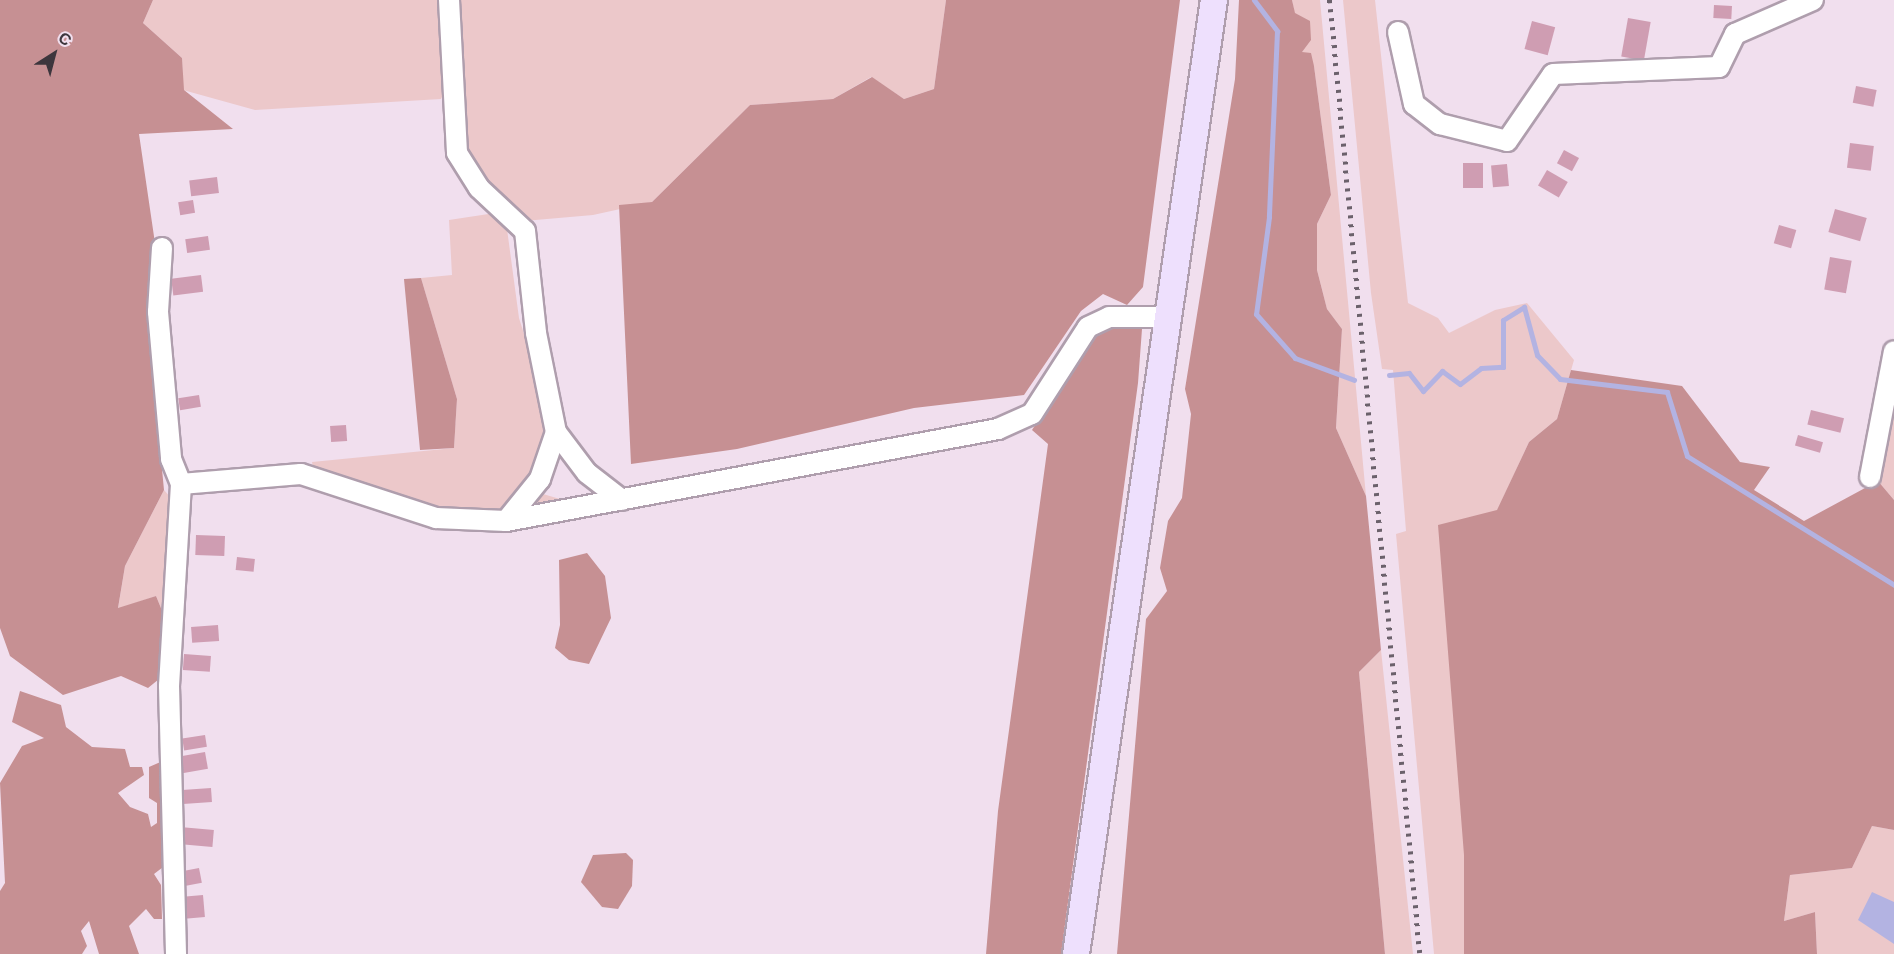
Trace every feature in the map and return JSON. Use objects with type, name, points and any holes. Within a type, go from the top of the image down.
[{"type":"main road","points":[[1076,954],[1214,0]]},
{"type":"street","points":[[449,0],[457,153],[479,188],[525,231],[536,333],[556,432],[588,473],[622,500]]},
{"type":"street","points":[[1398,32],[1414,104],[1440,124],[1507,141],[1553,74],[1719,67],[1735,34],[1813,0]]},
{"type":"street","points":[[162,248],[158,312],[171,459],[181,484],[169,686],[176,954]]},
{"type":"street","points":[[181,484],[301,474],[436,518],[506,520],[998,429],[1032,414],[1088,327],[1109,317],[1168,317]]},
{"type":"street","points":[[1870,477],[1894,351]]},
{"type":"street","points":[[506,520],[540,479],[556,432]]},
{"type":"shaded area","points":[[0,0],[153,0],[143,23],[182,58],[184,90],[233,129],[139,134],[156,250],[147,314],[164,490],[125,566],[118,608],[156,596],[163,613],[164,675],[148,688],[121,676],[63,695],[10,656],[0,628]]},
{"type":"shaded area","points":[[153,0],[446,0],[446,89],[441,99],[255,110],[183,90],[182,58],[143,23]]},
{"type":"shaded area","points":[[458,0],[946,0],[934,89],[904,99],[871,77],[833,99],[750,105],[652,202],[593,215],[524,221],[482,184],[462,151]]},
{"type":"shaded area","points":[[946,0],[1180,0],[1143,287],[1127,305],[1103,294],[1081,311],[1024,395],[914,408],[737,449],[631,464],[619,205],[652,202],[750,105],[833,99],[872,77],[904,99],[934,89]]},
{"type":"shaded area","points":[[1239,0],[1292,0],[1295,13],[1310,21],[1311,40],[1302,52],[1311,53],[1314,66],[1331,195],[1317,224],[1317,270],[1327,309],[1342,329],[1336,428],[1366,496],[1381,650],[1359,672],[1385,954],[1117,954],[1146,619],[1167,591],[1160,568],[1168,521],[1182,498],[1191,414],[1185,389],[1235,79]]},
{"type":"shaded area","points":[[1292,0],[1320,0],[1366,496],[1336,428],[1342,329],[1327,309],[1317,270],[1317,224],[1331,195],[1314,66],[1302,52]]},
{"type":"shaded area","points":[[1343,0],[1375,0],[1408,303],[1438,318],[1449,333],[1495,310],[1527,303],[1574,360],[1557,419],[1529,442],[1497,511],[1464,855],[1464,954],[1434,954],[1396,534],[1406,531],[1393,370],[1382,369],[1371,293]]},
{"type":"shaded area","points":[[495,213],[507,229],[519,318],[560,448],[543,494],[570,502],[495,514],[438,512],[314,472],[312,462],[454,448],[457,399],[421,278],[452,275],[449,220]]},
{"type":"shaded area","points":[[421,278],[457,399],[454,448],[420,450],[404,279]]},
{"type":"shaded area","points":[[1110,327],[1142,329],[1138,383],[1061,954],[986,954],[998,811],[1048,444],[1032,430],[1091,337]]},
{"type":"shaded area","points":[[1571,370],[1682,386],[1740,462],[1770,467],[1754,490],[1804,521],[1878,481],[1894,500],[1894,830],[1872,826],[1852,868],[1790,875],[1784,921],[1815,912],[1817,954],[1464,954],[1464,855],[1438,525],[1497,510],[1529,442],[1557,419]]},
{"type":"shaded area","points":[[1894,403],[1894,500],[1878,481]]},
{"type":"shaded area","points":[[164,490],[171,498],[163,613],[156,596],[118,609],[125,566]]},
{"type":"shaded area","points":[[587,553],[605,576],[611,618],[589,664],[569,660],[555,648],[560,625],[559,560]]},
{"type":"shaded area","points":[[1381,650],[1413,954],[1385,954],[1359,672]]},
{"type":"shaded area","points":[[20,691],[61,705],[66,727],[92,747],[125,749],[130,767],[142,767],[144,775],[118,793],[130,807],[148,814],[151,827],[157,823],[157,803],[149,798],[149,767],[165,760],[167,864],[154,874],[161,885],[162,919],[154,919],[146,909],[129,926],[139,954],[99,954],[89,921],[81,931],[87,946],[82,954],[0,954],[0,891],[5,883],[0,783],[22,746],[44,738],[12,722]]},
{"type":"shaded area","points":[[1872,826],[1894,830],[1894,954],[1817,954],[1815,912],[1784,921],[1790,875],[1852,868]]},
{"type":"shaded area","points":[[626,853],[633,860],[632,886],[618,909],[602,907],[581,882],[593,855]]},
{"type":"water","points":[[1872,892],[1894,902],[1894,944],[1858,920]]},
{"type":"building","points":[[1714,5],[1732,6],[1731,19],[1713,18]]},
{"type":"building","points":[[1628,18],[1651,22],[1644,60],[1621,56]]},
{"type":"building","points":[[1532,21],[1555,27],[1548,55],[1524,49]]},
{"type":"building","points":[[1856,86],[1877,90],[1873,107],[1853,103]]},
{"type":"building","points":[[1850,143],[1874,146],[1871,171],[1847,168]]},
{"type":"building","points":[[1564,150],[1579,158],[1572,171],[1557,163]]},
{"type":"building","points":[[1463,163],[1483,163],[1483,188],[1463,188]]},
{"type":"building","points":[[1507,164],[1509,186],[1493,187],[1491,165]]},
{"type":"building","points":[[1547,170],[1568,182],[1559,198],[1538,186]]},
{"type":"building","points":[[217,177],[219,193],[191,196],[189,180]]},
{"type":"building","points":[[193,200],[195,213],[180,215],[178,202]]},
{"type":"building","points":[[1835,209],[1867,218],[1860,241],[1828,232]]},
{"type":"building","points":[[1779,225],[1796,230],[1791,248],[1774,243]]},
{"type":"building","points":[[208,236],[210,250],[187,253],[185,239]]},
{"type":"building","points":[[1830,257],[1852,261],[1846,293],[1824,289]]},
{"type":"building","points":[[201,275],[203,292],[173,296],[171,279]]},
{"type":"building","points":[[199,395],[201,407],[180,410],[178,398]]},
{"type":"building","points":[[1811,410],[1844,418],[1840,433],[1807,425]]},
{"type":"building","points":[[346,425],[347,441],[331,442],[330,426]]},
{"type":"building","points":[[1798,435],[1823,442],[1820,453],[1795,446]]},
{"type":"building","points":[[196,535],[225,536],[224,556],[195,555]]},
{"type":"building","points":[[237,557],[255,559],[254,572],[236,570]]},
{"type":"building","points":[[218,625],[219,641],[192,643],[191,627]]},
{"type":"building","points":[[184,654],[211,656],[210,672],[183,670]]},
{"type":"building","points":[[205,735],[207,747],[184,750],[182,739]]},
{"type":"building","points":[[205,752],[208,769],[182,773],[179,757]]},
{"type":"building","points":[[211,788],[212,802],[183,804],[182,790]]},
{"type":"building","points":[[180,827],[214,830],[212,847],[179,844]]},
{"type":"building","points":[[199,868],[202,883],[178,887],[175,873]]},
{"type":"building","points":[[203,895],[205,917],[182,919],[180,897]]},
{"type":"waterway","points":[[1254,0],[1277,31],[1269,217],[1256,314],[1295,358],[1354,380]]},
{"type":"waterway","points":[[1389,375],[1409,373],[1423,391],[1442,371],[1460,384],[1481,368],[1503,367],[1503,320],[1524,307],[1537,355],[1560,379],[1667,392],[1687,456],[1894,585]]},
{"type":"railway","points":[[1330,0],[1420,954]]}]
